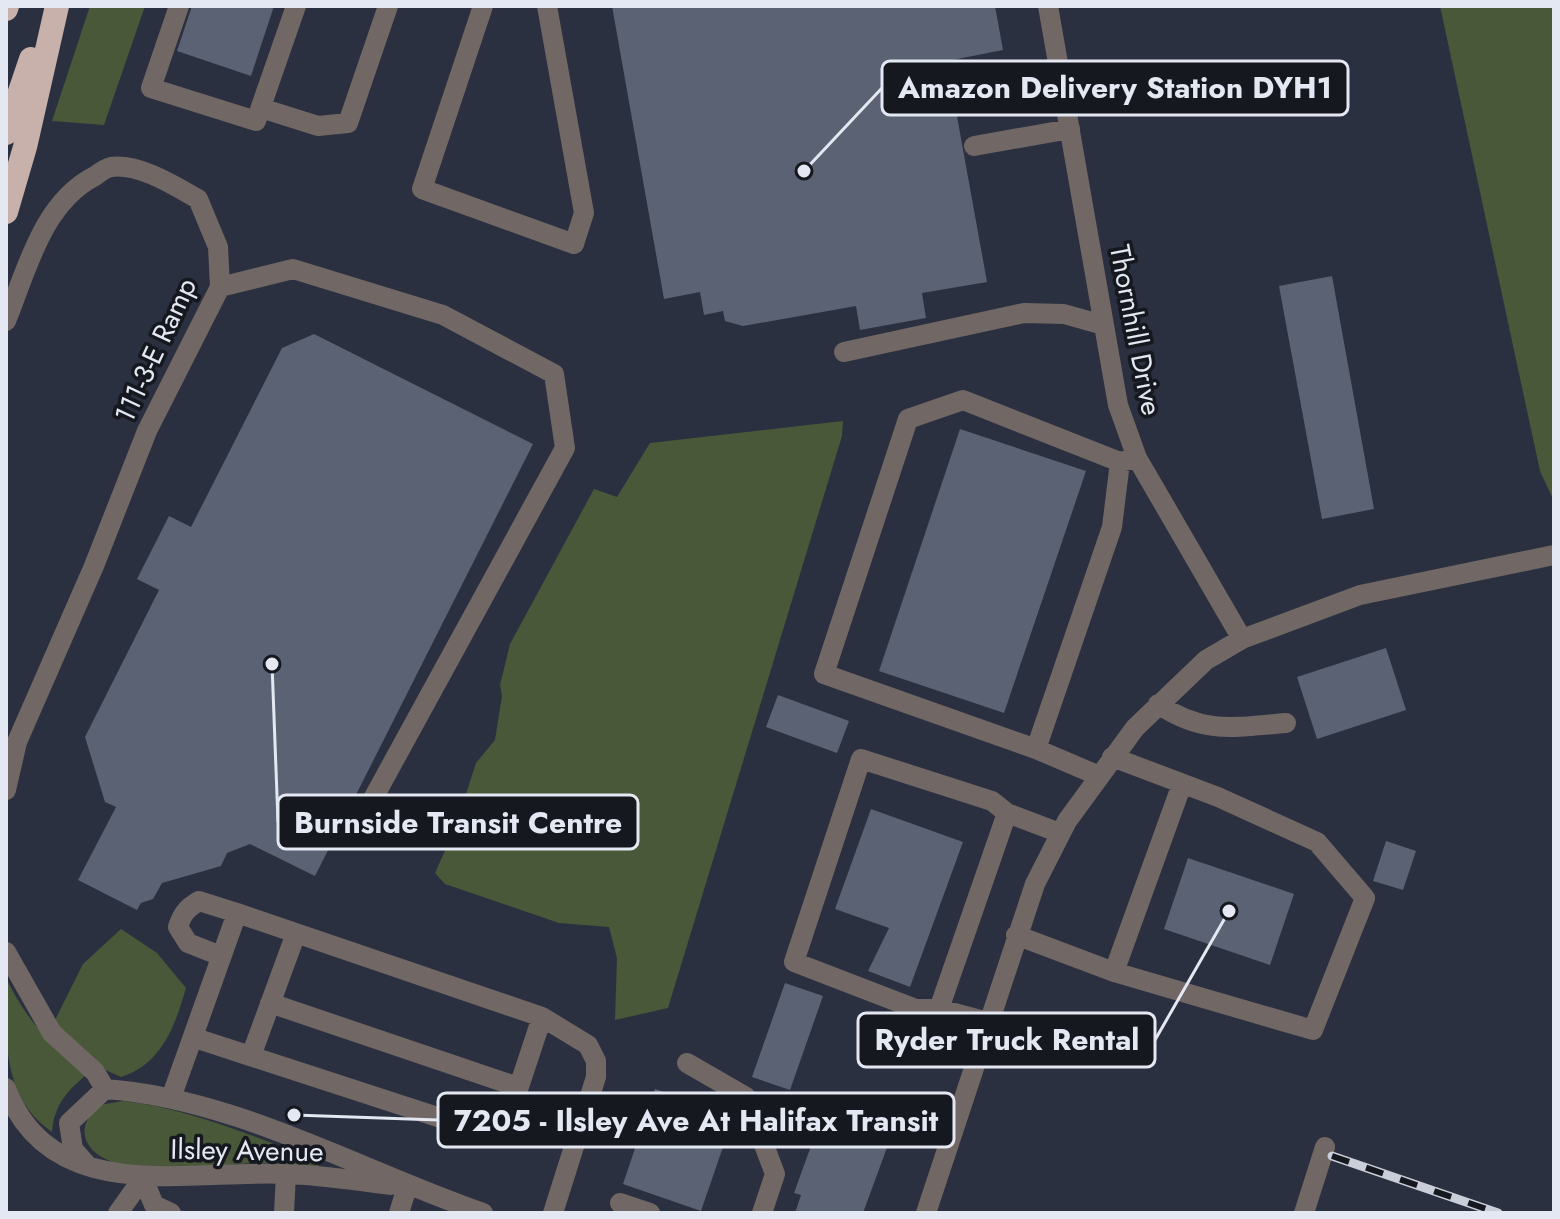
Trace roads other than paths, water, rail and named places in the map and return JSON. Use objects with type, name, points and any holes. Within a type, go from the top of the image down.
[{"type":"highway","points":[[6,133],[49,6]]},
{"type":"highway","points":[[6,212],[25,147],[57,6]]},
{"type":"street","points":[[179,6],[151,88],[256,121],[296,6]]},
{"type":"street","points":[[261,108],[318,126],[348,123],[388,6]]},
{"type":"street","points":[[483,6],[422,189],[574,244],[584,213],[547,6]]},
{"type":"street","name":"Thornhill Drive","points":[[1048,6],[1128,460],[1242,639]]},
{"type":"street","points":[[974,146],[1070,129]]},
{"type":"street","name":"111-3-E Ramp","points":[[6,321],[38,241],[58,205],[81,183],[111,167],[154,175],[198,199],[218,247],[220,287],[147,431],[94,566],[17,742],[6,790]]},
{"type":"street","points":[[220,287],[293,269],[443,315],[554,374],[565,448],[369,806]]},
{"type":"street","points":[[844,352],[1024,313],[1064,314],[1103,325]]},
{"type":"street","points":[[1036,749],[1112,527],[1128,460],[963,400],[908,419],[824,674],[1036,749],[1097,775]]},
{"type":"street","points":[[926,1213],[1016,935],[1060,833],[1097,775],[1158,704],[1206,660],[1242,639],[1360,595],[1554,555]]},
{"type":"street","points":[[1158,704],[1181,720],[1212,729],[1286,723]]},
{"type":"street","points":[[1016,935],[1114,972],[1313,1030],[1365,898],[1317,842],[1112,757]]},
{"type":"street","points":[[988,1022],[939,1009],[916,1009],[794,962],[861,759],[992,801],[1007,813],[1060,833]]},
{"type":"street","points":[[1114,972],[1182,784]]},
{"type":"street","points":[[939,1009],[1007,813]]},
{"type":"street","points":[[221,956],[188,943],[178,927],[188,908],[199,901],[542,1017],[571,1031],[588,1045],[596,1061],[596,1077],[553,1213]]},
{"type":"street","points":[[171,1098],[195,1038],[237,913]]},
{"type":"street","points":[[251,1056],[295,936]]},
{"type":"street","points":[[6,952],[52,1033],[95,1072],[105,1089],[69,1123],[73,1149],[87,1165]]},
{"type":"street","points":[[270,1003],[518,1087]]},
{"type":"street","points":[[195,1038],[502,1138],[542,1017]]},
{"type":"street","points":[[687,1063],[746,1097],[775,1174],[762,1213]]},
{"type":"street","name":"Ilsley Avenue","points":[[6,1088],[17,1114],[40,1141],[87,1165],[143,1178],[286,1174],[407,1187]]},
{"type":"street","name":"Ilsley Avenue","points":[[105,1089],[171,1098],[320,1147],[407,1187],[483,1213]]},
{"type":"street","points":[[1304,1213],[1325,1147]]},
{"type":"street","points":[[284,1213],[286,1174]]},
{"type":"street","points":[[118,1213],[143,1178]]},
{"type":"street","points":[[143,1178],[154,1205],[171,1213]]},
{"type":"street","points":[[399,1213],[407,1187]]},
{"type":"street","points":[[620,1203],[650,1213]]},
{"type":"railway","points":[[1332,1156],[1498,1213]]},
{"type":"place","name":"Amazon Delivery Station DYH1","points":[[804,171]]},
{"type":"place","name":"Burnside Transit Centre","points":[[272,664]]},
{"type":"place","name":"Ryder Truck Rental","points":[[1229,911]]},
{"type":"place","name":"7205 - Ilsley Ave At Halifax Transit","points":[[294,1115]]}]
